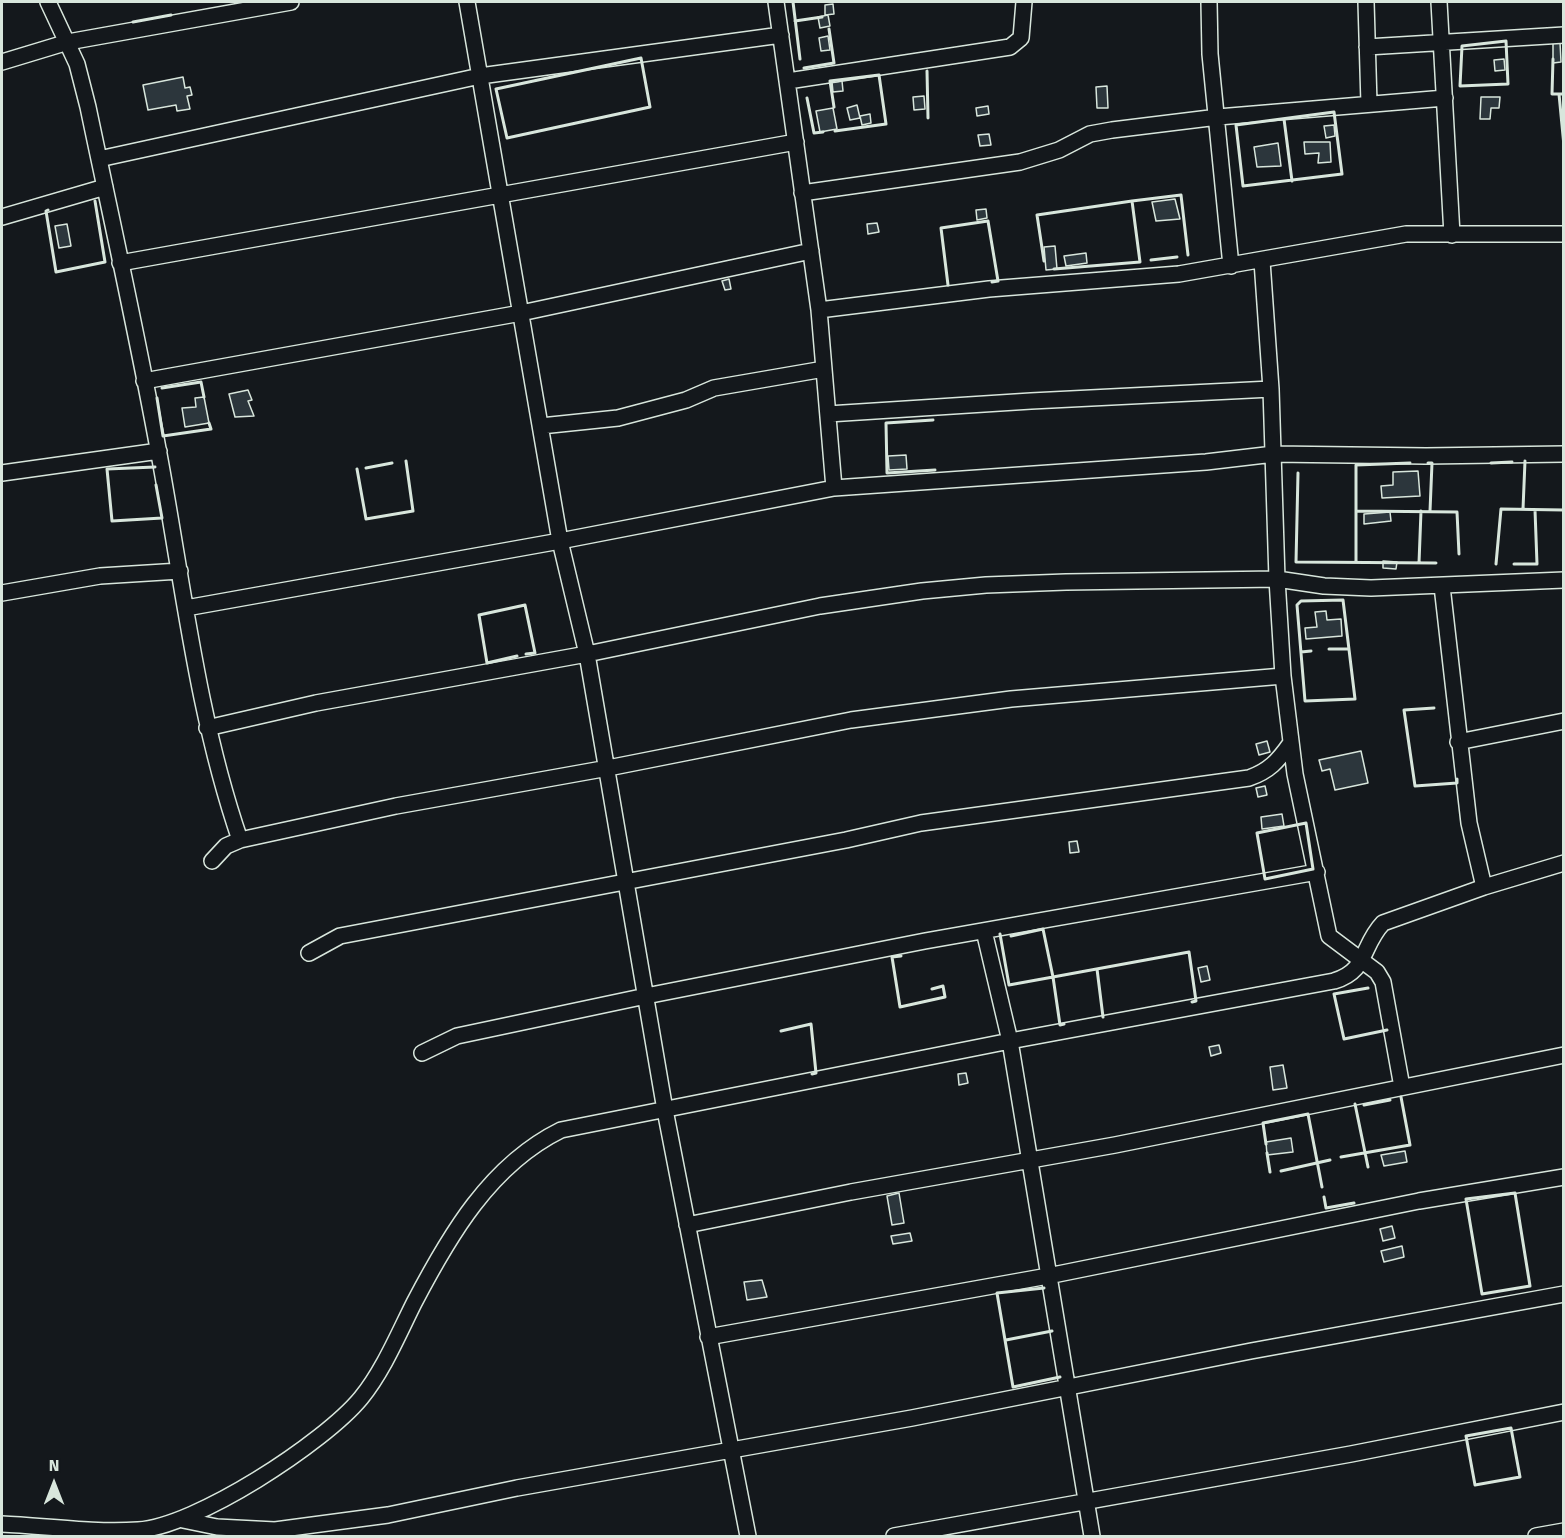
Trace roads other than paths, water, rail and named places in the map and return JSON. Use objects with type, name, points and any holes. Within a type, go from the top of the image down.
[{"type":"street","points":[[48,2],[77,64],[99,159],[159,451],[207,728],[225,798],[240,840]]},
{"type":"street","points":[[2,62],[68,42],[291,2]]},
{"type":"street","points":[[467,2],[560,541],[587,654],[665,1110],[729,1451],[748,1536]]},
{"type":"street","points":[[776,2],[819,310],[834,488]]},
{"type":"street","points":[[788,81],[1010,47],[1021,38],[1024,2],[1031,2]]},
{"type":"street","points":[[1209,2],[1210,54],[1231,266]]},
{"type":"street","points":[[1366,2],[1369,104]]},
{"type":"street","points":[[1439,2],[1452,235]]},
{"type":"street","points":[[99,159],[480,76],[781,35]]},
{"type":"street","points":[[1367,47],[1563,35]]},
{"type":"street","points":[[802,193],[1020,162],[1059,150],[1090,134],[1218,117],[1444,98]]},
{"type":"street","points":[[120,263],[796,142]]},
{"type":"street","points":[[2,217],[105,187]]},
{"type":"street","points":[[819,310],[989,289],[1169,275],[1262,261],[1406,234],[1563,234]]},
{"type":"street","points":[[144,381],[521,313],[811,251]]},
{"type":"street","points":[[1262,261],[1275,453],[1276,579],[1290,744],[1329,936],[1363,960],[1377,972],[1383,982],[1402,1087]]},
{"type":"street","points":[[541,426],[618,418],[686,400],[714,388],[824,369]]},
{"type":"street","points":[[828,414],[1271,389]]},
{"type":"street","points":[[2,472],[159,451]]},
{"type":"street","points":[[186,608],[560,541],[834,488],[1206,462],[1275,453],[1426,456],[1563,454]]},
{"type":"street","points":[[2,593],[100,576],[180,571]]},
{"type":"street","points":[[207,728],[315,703],[587,654],[820,606],[922,591],[986,585],[1276,579],[1324,586],[1371,588],[1563,580]]},
{"type":"street","points":[[1442,586],[1469,823],[1484,887]]},
{"type":"street","points":[[212,861],[226,846],[240,840],[396,806],[608,768],[851,720],[1011,699],[1283,676]]},
{"type":"street","points":[[1458,742],[1563,721]]},
{"type":"street","points":[[309,953],[340,936],[846,840],[921,823],[1227,782],[1265,772],[1276,764],[1290,744]]},
{"type":"street","points":[[2,1524],[134,1533],[183,1520],[272,1471],[336,1425],[362,1397],[387,1357],[439,1255],[460,1223],[488,1187],[522,1154],[561,1130],[1010,1041],[1334,981],[1350,976],[1363,960],[1374,933],[1383,923],[1484,887],[1563,863]]},
{"type":"street","points":[[422,1053],[457,1036],[646,996],[1317,872]]},
{"type":"street","points":[[984,932],[1010,1041],[1092,1536]]},
{"type":"street","points":[[687,1225],[851,1192],[1029,1161],[1563,1055]]},
{"type":"street","points":[[708,1337],[1048,1276],[1419,1201],[1563,1177]]},
{"type":"street","points":[[183,1520],[217,1527],[274,1530],[311,1527],[388,1515],[665,1460],[729,1451],[1066,1389],[1251,1351],[1563,1294]]},
{"type":"street","points":[[894,1536],[1351,1454],[1563,1412]]},
{"type":"street","points":[[1536,1536],[1563,1531]]}]
